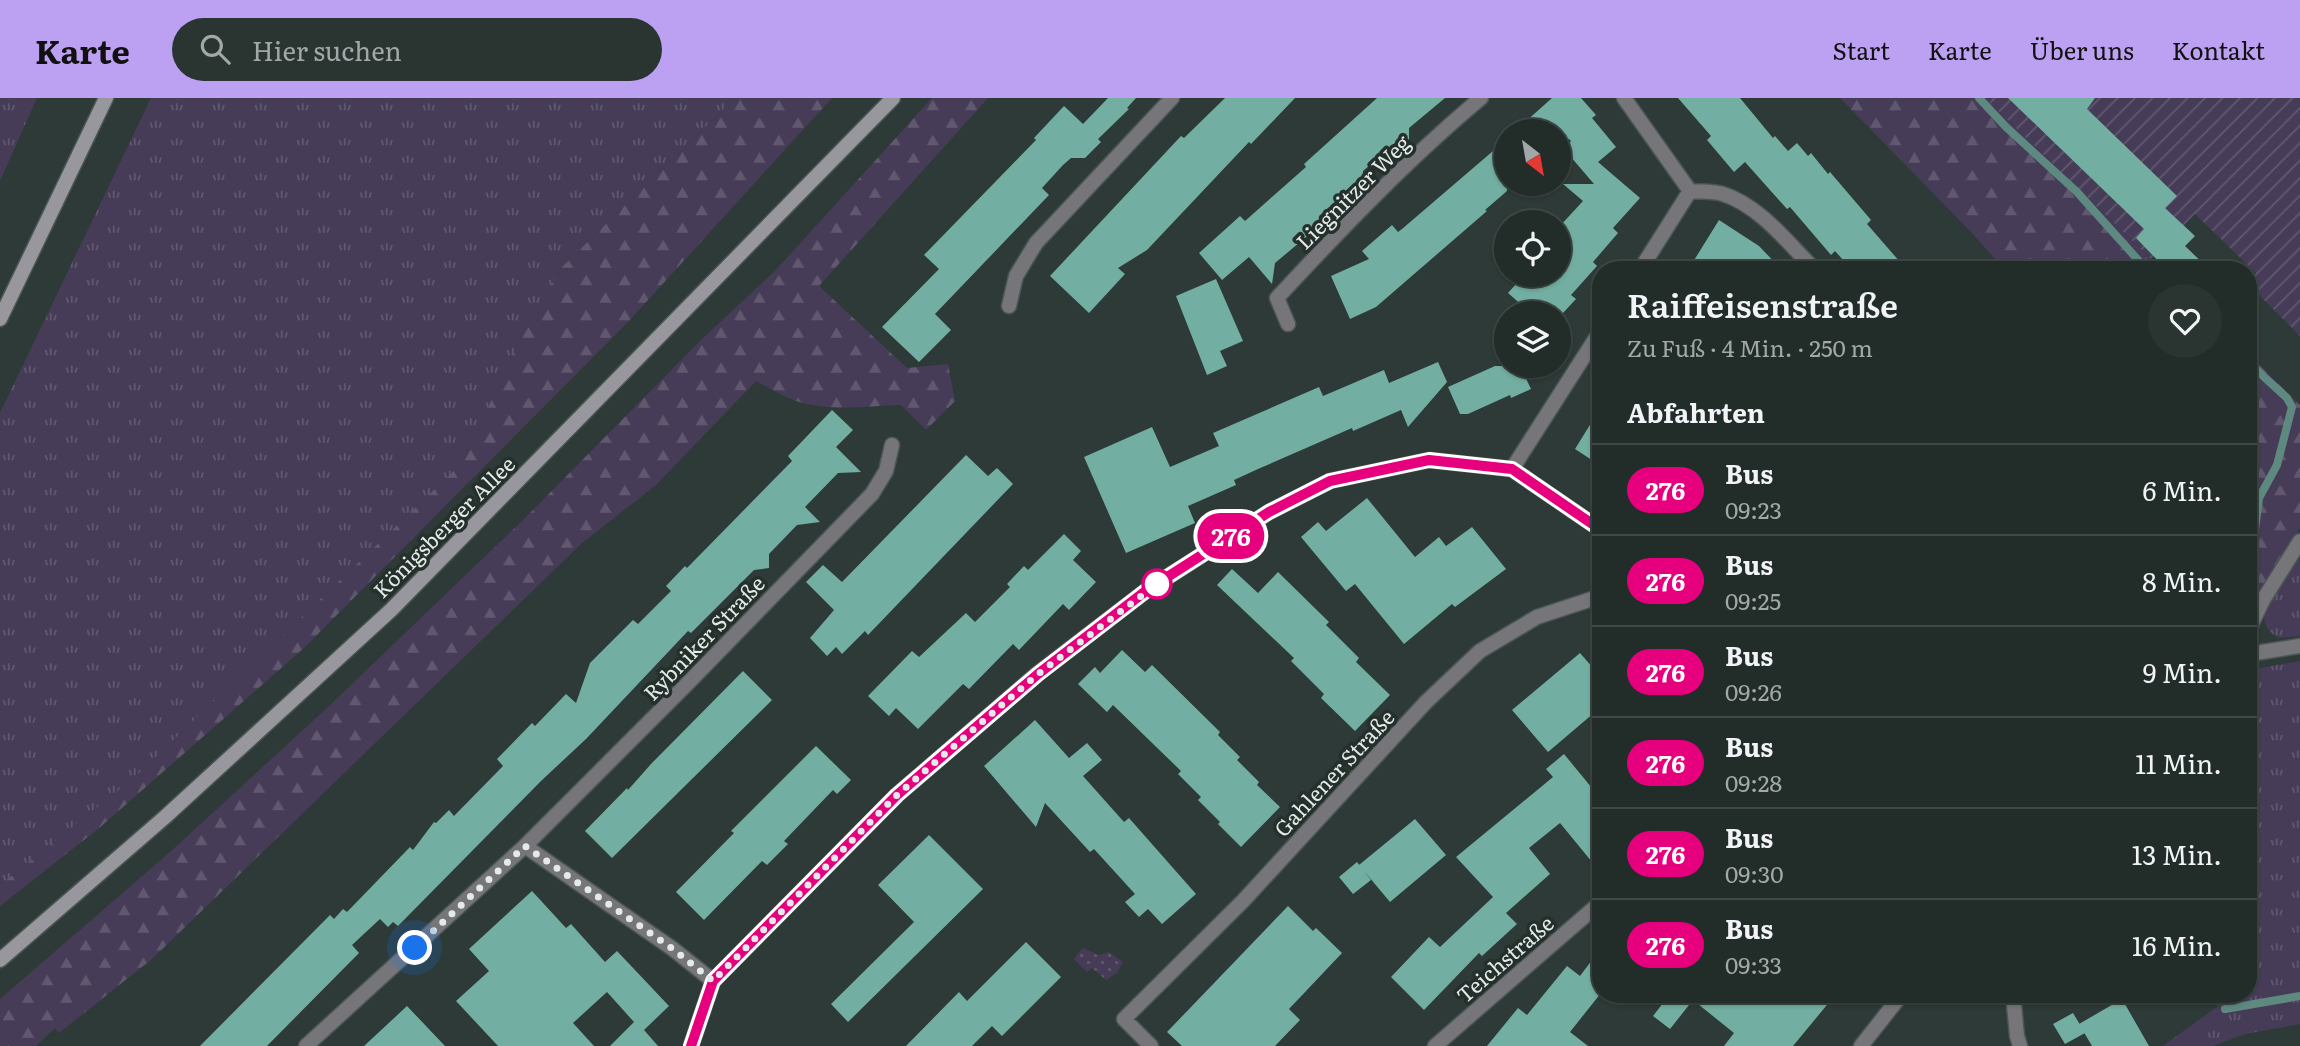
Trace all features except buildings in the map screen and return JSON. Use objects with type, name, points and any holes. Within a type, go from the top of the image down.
[{"type":"main road","points":[[0,318],[106,98]]},
{"type":"main road","name":"Königsberger Allee","points":[[0,960],[165,817],[391,610],[893,98]]},
{"type":"street","points":[[1009,306],[1016,276],[1036,243],[1172,98]]},
{"type":"street","name":"Liegnitzer Weg","points":[[1288,324],[1277,298],[1344,227],[1444,129],[1481,98]]},
{"type":"street","points":[[1624,98],[1690,191]]},
{"type":"street","points":[[1646,261],[1690,191]]},
{"type":"street","points":[[1690,191],[1720,193],[1741,202],[1758,214],[1806,261]]},
{"type":"street","points":[[1512,469],[1592,344]]},
{"type":"street","name":"Rybniker Straße","points":[[306,1046],[525,846],[689,682],[872,494],[886,471],[892,445]]},
{"type":"street","points":[[691,1046],[713,981],[897,795],[1038,674],[1157,584],[1269,512],[1330,481],[1429,460],[1512,469],[1592,524]]},
{"type":"street","points":[[2257,612],[2300,541]]},
{"type":"street","name":"Gahlener Straße","points":[[1150,1046],[1124,1019],[1243,901],[1426,702],[1480,651],[1537,617],[1592,599]]},
{"type":"street","points":[[2257,653],[2300,646]]},
{"type":"street","points":[[525,846],[673,949],[713,981]]},
{"type":"street","name":"Teichstraße","points":[[1435,1046],[1592,910]]},
{"type":"street","points":[[1861,1046],[1895,1003]]},
{"type":"street","points":[[2014,1003],[2020,1046]]},
{"type":"green space","points":[[0,98],[37,98],[0,181]]},
{"type":"green space","points":[[151,98],[735,98],[563,266],[534,310],[461,464],[135,777],[0,885],[0,413]]},
{"type":"green space","points":[[735,98],[832,98],[628,322],[304,648],[98,829],[0,906],[0,885],[135,777],[461,464],[534,310],[563,266]]},
{"type":"green space","points":[[932,98],[988,98],[819,286],[907,368],[948,364],[955,401],[926,430],[901,405],[848,408],[809,404],[786,397],[756,381],[655,486],[582,543],[152,959],[59,1033],[55,1028],[36,1046],[0,1046],[0,999],[169,853],[327,708],[520,523],[702,339],[775,271]]},
{"type":"green space","points":[[1840,98],[1985,98],[2153,261],[1997,261]]},
{"type":"green space","points":[[1985,98],[2300,98],[2300,336],[2257,293],[2257,261],[2244,261],[2195,214],[2151,259]]},
{"type":"green space","points":[[2257,363],[2300,405],[2300,528],[2257,597]]},
{"type":"green space","points":[[2300,553],[2300,636],[2279,638],[2267,627],[2264,611]]},
{"type":"green space","points":[[2300,661],[2300,1024],[2245,1034],[2213,1046],[2163,1046],[2218,1006],[2217,1003],[2257,1003],[2257,669]]},
{"type":"green space","points":[[1083,948],[1098,955],[1109,952],[1123,962],[1117,973],[1106,980],[1092,968],[1087,972],[1074,959]]},
{"type":"waterway","points":[[1979,98],[2006,127],[2077,192],[2139,261]]},
{"type":"waterway","points":[[2257,370],[2287,398],[2292,407],[2277,465],[2259,498],[2257,514]]},
{"type":"waterway","points":[[2225,1009],[2300,996]]},
{"type":"bus line","name":"276","points":[[691,1046],[713,981],[897,795],[1038,674],[1147,590],[1269,512],[1330,481],[1429,460],[1512,469],[1592,524]]},
{"type":"route","points":[[415,948],[525,846],[673,949],[713,981],[897,795],[1038,674],[1157,584]]}]
